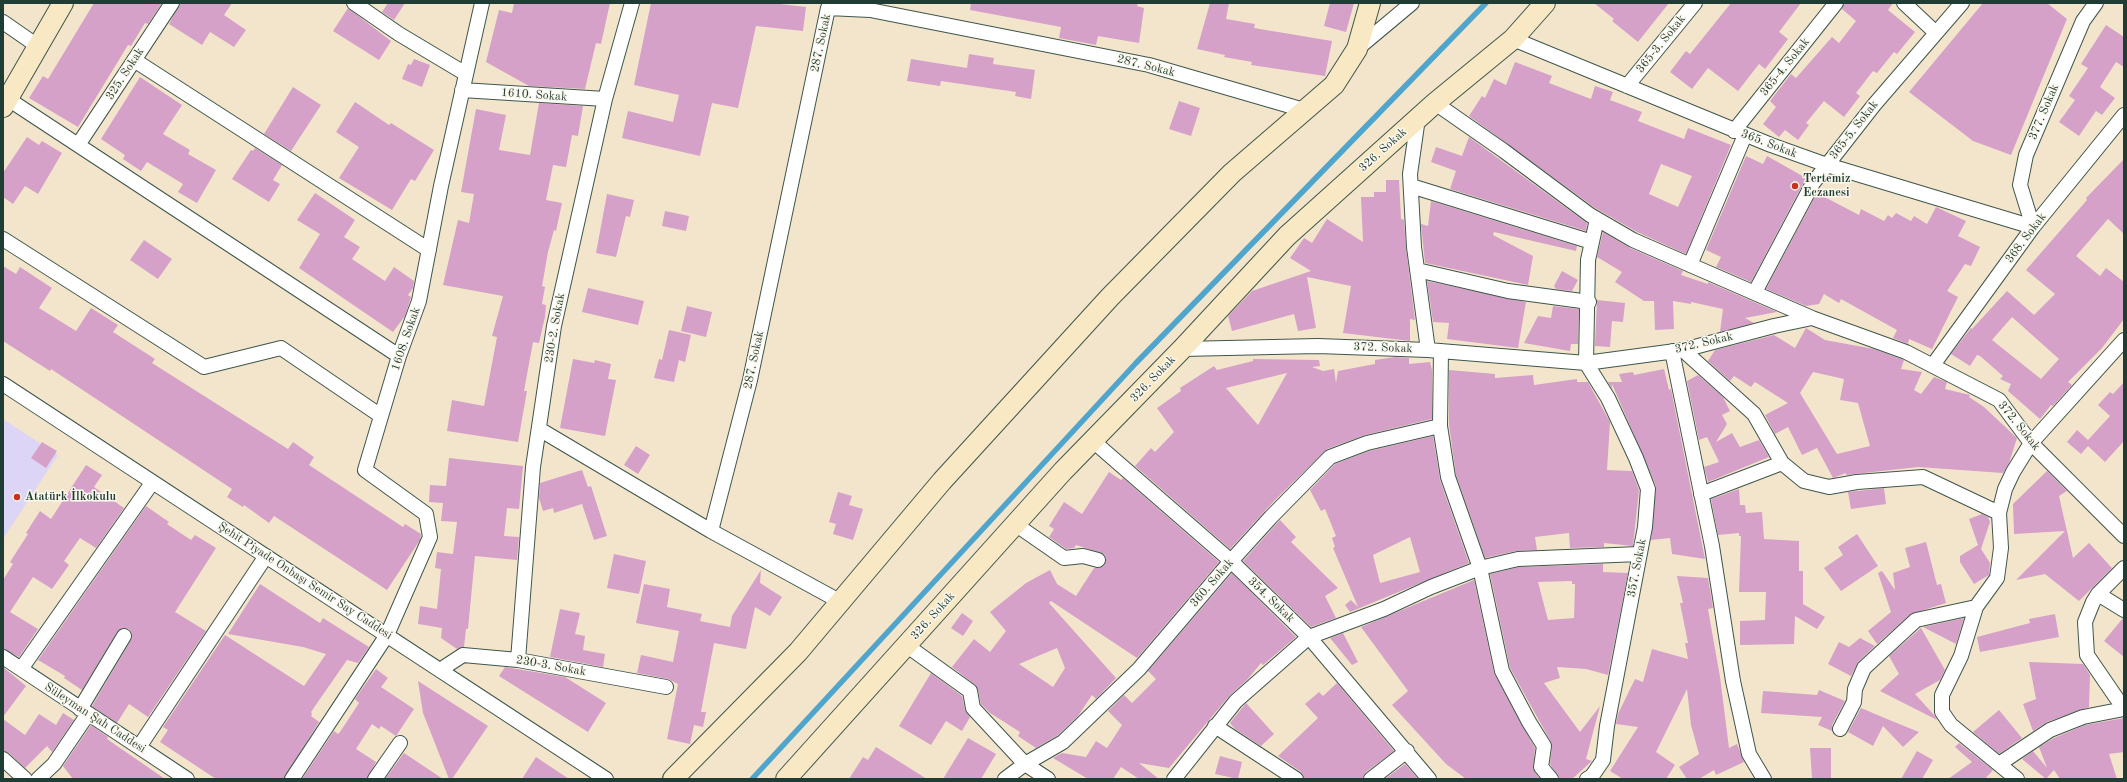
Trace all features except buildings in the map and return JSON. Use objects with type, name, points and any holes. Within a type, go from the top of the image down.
[{"type":"street","points":[[63,3],[39,47],[5,103],[78,145],[399,356]]},
{"type":"street","name":"325. Sokak","points":[[78,145],[172,3]]},
{"type":"street","points":[[354,3],[399,34],[466,74]]},
{"type":"street","name":"1608. Sokak","points":[[387,635],[430,537],[426,514],[365,470],[399,356],[419,301],[462,90],[482,3]]},
{"type":"street","name":"230-2. Sokak","points":[[518,660],[533,467],[554,326],[605,99],[632,3]]},
{"type":"street","points":[[674,779],[798,652],[942,481],[1110,297],[1232,173],[1334,85],[1357,49],[1370,3]]},
{"type":"street","points":[[1357,49],[1412,3]]},
{"type":"street","name":"326. Sokak","points":[[786,779],[1015,524],[1182,349],[1287,236],[1435,103],[1513,39],[1545,3]]},
{"type":"street","name":"365-3. Sokak","points":[[1627,86],[1695,3]]},
{"type":"street","name":"365-4. Sokak","points":[[1690,265],[1740,133],[1836,3]]},
{"type":"street","points":[[1904,3],[1936,33]]},
{"type":"street","name":"365-5. Sokak","points":[[1755,292],[1813,183],[1874,105],[1962,3]]},
{"type":"street","name":"377. Sokak","points":[[2033,227],[2020,185],[2026,155],[2083,21],[2096,3]]},
{"type":"street","name":"287. Sokak","points":[[711,531],[750,380],[828,8],[870,10],[1149,65],[1304,110]]},
{"type":"street","points":[[3,22],[39,47]]},
{"type":"street","name":"365. Sokak","points":[[1513,39],[1740,133],[1827,165],[2033,227]]},
{"type":"street","points":[[134,60],[429,250]]},
{"type":"street","name":"1610. Sokak","points":[[462,90],[605,99]]},
{"type":"street","points":[[1435,103],[1597,219],[1633,240],[1812,318]]},
{"type":"street","name":"368. Sokak","points":[[1933,365],[2033,227],[2124,115]]},
{"type":"street","points":[[1418,118],[1410,174],[1417,270],[1434,351],[1440,426],[1448,477],[1480,568],[1502,671],[1529,722],[1544,746],[1541,767],[1551,779]]},
{"type":"street","points":[[1410,186],[1592,242]]},
{"type":"street","points":[[1586,363],[1589,302],[1588,260],[1597,219]]},
{"type":"street","points":[[3,239],[204,367],[281,348],[381,416]]},
{"type":"street","points":[[1417,270],[1508,290],[1589,302]]},
{"type":"street","name":"372. Sokak","points":[[1182,349],[1318,346],[1434,351],[1586,363],[1678,351],[1774,326],[1812,318],[1906,352],[1999,400],[2031,443],[2124,536]]},
{"type":"street","points":[[2017,779],[1951,725],[1942,712],[1942,695],[1961,656],[1976,607],[1997,578],[2000,548],[1999,513],[2005,489],[2031,443],[2124,340]]},
{"type":"street","points":[[1678,351],[1754,414],[1782,463],[1804,481],[1828,487],[1857,482],[1923,477],[1999,513]]},
{"type":"street","points":[[1678,351],[1733,681],[1749,754],[1764,779]]},
{"type":"street","name":"357. Sokak","points":[[1586,363],[1608,398],[1636,458],[1648,489],[1645,527],[1638,554],[1607,726],[1603,760],[1592,776],[1587,779]]},
{"type":"street","name":"Şehit Piyade Onbaşı Semir Say Caddesi","points":[[3,384],[606,779]]},
{"type":"street","name":"360. Sokak","points":[[1005,779],[1025,764],[1063,742],[1139,669],[1231,561],[1271,517],[1330,457],[1367,443],[1440,426]]},
{"type":"street","points":[[539,429],[711,531],[841,602]]},
{"type":"street","name":"354. Sokak","points":[[1093,441],[1231,561],[1309,637],[1361,700],[1407,751],[1429,779]]},
{"type":"street","points":[[1701,494],[1782,463]]},
{"type":"street","points":[[21,669],[152,482]]},
{"type":"street","points":[[1015,524],[1064,558],[1083,556],[1098,560]]},
{"type":"street","points":[[1174,779],[1236,701],[1309,637],[1384,609],[1431,587],[1480,568],[1518,559],[1638,554]]},
{"type":"street","points":[[139,747],[266,556]]},
{"type":"street","points":[[1999,764],[2050,730],[2083,717],[2124,709],[2087,655],[2085,622],[2092,602],[2124,568]]},
{"type":"street","points":[[2098,594],[2124,610]]},
{"type":"street","points":[[1840,729],[1854,702],[1855,689],[1864,668],[1916,620],[1976,607]]},
{"type":"street","points":[[292,779],[387,635]]},
{"type":"street","points":[[38,779],[54,764],[124,636]]},
{"type":"street","points":[[906,645],[970,691],[973,708],[1025,764],[1048,779]]},
{"type":"street","name":"230-3. Sokak","points":[[440,670],[463,655],[518,660],[666,687]]},
{"type":"street","name":"Süleyman Şah Caddesi","points":[[3,657],[187,779]]},
{"type":"street","points":[[1215,726],[1296,779]]},
{"type":"street","points":[[375,779],[400,743]]},
{"type":"street","points":[[1371,779],[1407,751]]},
{"type":"street","points":[[3,759],[25,779]]},
{"type":"shaded area","name":"Atatürk İlkokulu","points":[[3,419],[58,455],[3,539]]},
{"type":"waterway","points":[[752,779],[1136,363],[1486,3]]},
{"type":"place","name":"Tertemiz Eczanesi","points":[[1795,186]]},
{"type":"place","name":"Atatürk İlkokulu","points":[[17,497]]}]
